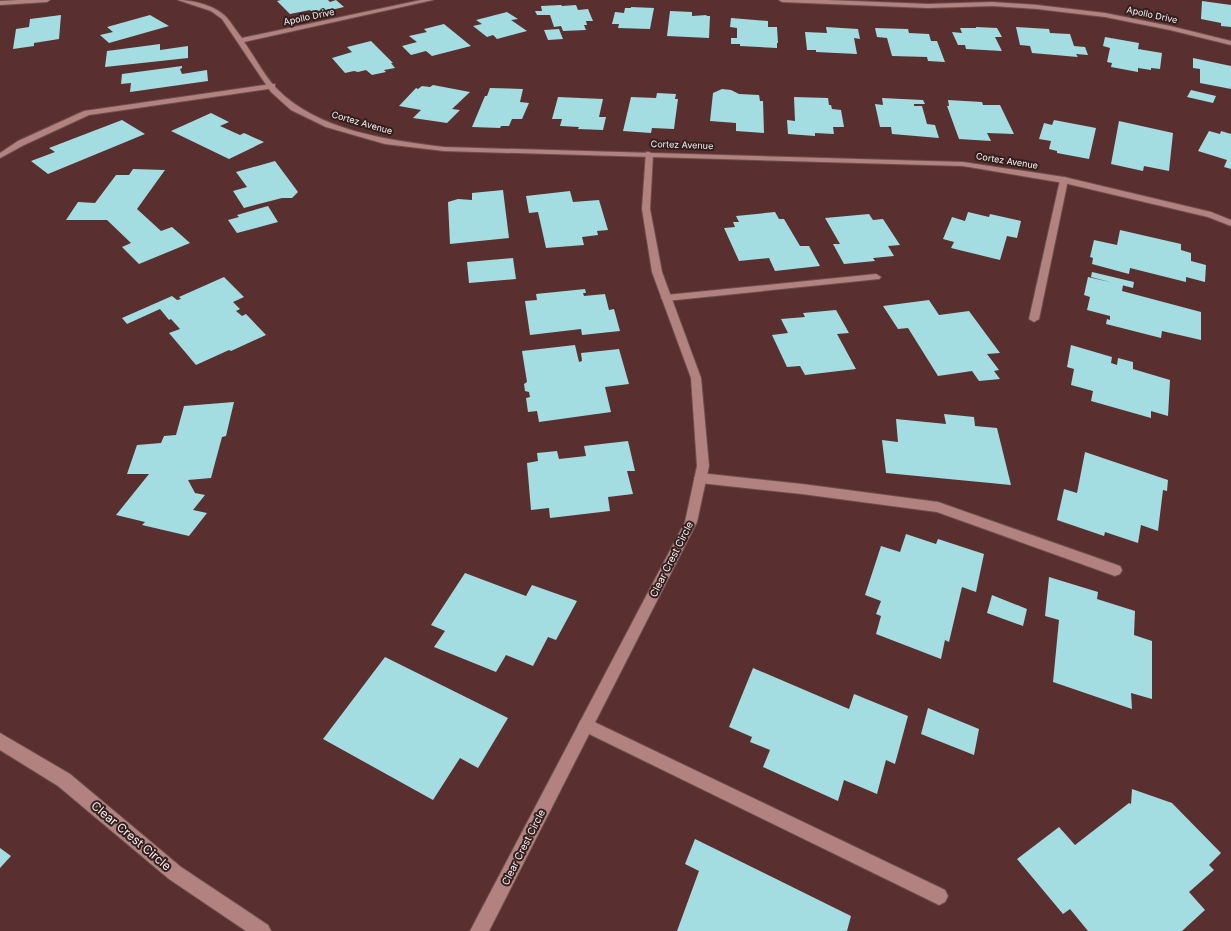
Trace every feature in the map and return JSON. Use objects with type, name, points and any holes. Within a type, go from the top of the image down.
[{"type":"street","points":[[0,3],[47,0]]},
{"type":"street","name":"Cortez Avenue","points":[[181,0],[213,10],[224,18],[272,86],[294,108],[329,125],[388,142],[444,149],[963,164],[1064,180],[1211,215],[1231,224]]},
{"type":"street","name":"Apollo Drive","points":[[239,41],[430,0]]},
{"type":"street","name":"Apollo Drive","points":[[782,0],[928,6],[992,4],[1037,7],[1105,15],[1170,28],[1231,43]]},
{"type":"street","points":[[0,156],[22,143],[87,113],[272,86]]},
{"type":"street","name":"Clear Crest Circle","points":[[479,931],[691,522],[703,466],[696,378],[657,272],[646,209],[649,154]]},
{"type":"street","points":[[1034,319],[1064,180]]},
{"type":"street","points":[[666,298],[876,277]]},
{"type":"street","points":[[700,478],[802,489],[938,507],[1115,570]]},
{"type":"street","points":[[586,725],[939,896]]},
{"type":"street","name":"Clear Crest Circle","points":[[0,741],[64,780],[175,873],[262,931]]},
{"type":"building","points":[[328,0],[330,2],[336,0],[344,7],[314,14],[310,10],[290,14],[277,1]]},
{"type":"building","points":[[1202,1],[1231,5],[1231,27],[1221,26],[1221,23],[1201,19]]},
{"type":"building","points":[[576,5],[578,10],[588,9],[593,21],[586,21],[587,25],[584,25],[586,30],[563,31],[561,26],[554,27],[550,15],[537,15],[535,11],[542,11],[541,6]]},
{"type":"building","points":[[625,8],[654,8],[650,29],[618,28],[619,24],[612,24],[615,12],[624,13]]},
{"type":"building","points":[[670,11],[692,12],[692,16],[710,16],[709,38],[667,36]]},
{"type":"building","points":[[507,12],[518,19],[511,20],[527,31],[497,39],[493,35],[487,37],[473,26],[482,24],[476,20]]},
{"type":"building","points":[[61,15],[59,39],[34,43],[34,46],[13,49],[16,29],[29,27],[30,19]]},
{"type":"building","points":[[150,15],[169,26],[109,43],[100,35],[113,32],[107,27]]},
{"type":"building","points":[[731,18],[768,21],[768,27],[777,27],[777,48],[740,46],[740,44],[731,44],[731,38],[737,38],[737,28],[730,27]]},
{"type":"building","points":[[444,24],[471,46],[432,56],[426,51],[411,55],[402,46],[417,42],[409,36],[427,32],[424,29]]},
{"type":"building","points":[[826,27],[858,29],[860,39],[854,38],[857,54],[816,52],[816,50],[807,50],[805,32],[827,33]]},
{"type":"building","points":[[1016,27],[1049,29],[1050,33],[1070,34],[1074,46],[1085,47],[1088,55],[1076,54],[1078,57],[1032,53],[1030,46],[1020,45]]},
{"type":"building","points":[[875,28],[908,29],[909,33],[929,34],[931,41],[937,41],[945,62],[928,61],[927,57],[892,56],[887,38],[877,37]]},
{"type":"building","points":[[960,28],[997,28],[1002,37],[995,37],[1002,51],[966,49],[965,45],[958,45],[952,32],[962,33]]},
{"type":"building","points":[[559,29],[563,39],[548,40],[544,30]]},
{"type":"building","points":[[1105,37],[1139,43],[1138,49],[1162,53],[1160,69],[1151,68],[1151,70],[1138,68],[1138,72],[1111,67],[1112,63],[1107,62],[1110,48],[1103,46]]},
{"type":"building","points":[[371,41],[393,63],[391,63],[395,68],[384,70],[386,72],[372,75],[366,70],[345,73],[332,58],[352,52],[347,47]]},
{"type":"building","points":[[160,44],[160,50],[188,46],[188,58],[105,67],[107,51]]},
{"type":"building","points":[[1193,58],[1231,66],[1231,89],[1200,83],[1200,69],[1193,68]]},
{"type":"building","points":[[182,66],[180,69],[182,74],[207,70],[208,81],[130,92],[131,83],[121,84],[122,74]]},
{"type":"building","points":[[433,85],[470,92],[452,109],[460,110],[447,123],[413,118],[421,110],[399,106],[416,88],[418,89],[422,86],[430,87]]},
{"type":"building","points":[[490,88],[523,89],[520,102],[529,103],[522,119],[512,119],[509,126],[501,126],[500,128],[472,127]]},
{"type":"building","points":[[722,89],[731,90],[739,94],[759,95],[760,101],[763,101],[764,133],[736,131],[736,123],[710,121],[713,93]]},
{"type":"building","points":[[1191,90],[1216,96],[1213,103],[1187,97]]},
{"type":"building","points":[[657,93],[676,94],[675,99],[678,99],[674,129],[652,128],[651,133],[623,131],[631,97],[656,98]]},
{"type":"building","points":[[558,97],[603,99],[599,117],[606,117],[603,130],[578,129],[579,127],[560,126],[562,119],[552,119]]},
{"type":"building","points":[[794,97],[828,98],[829,105],[831,105],[832,109],[841,110],[844,127],[833,127],[834,134],[815,133],[815,136],[788,134],[787,120],[795,121]]},
{"type":"building","points":[[882,98],[923,100],[925,104],[914,104],[914,106],[922,106],[927,124],[935,125],[939,138],[892,134],[891,127],[880,127],[875,104],[883,105]]},
{"type":"building","points":[[948,100],[982,102],[983,105],[1000,105],[1014,134],[987,133],[991,141],[959,139],[947,106],[949,106]]},
{"type":"building","points":[[211,113],[229,122],[220,126],[240,135],[244,133],[264,142],[229,159],[171,131]]},
{"type":"building","points":[[122,120],[145,134],[48,174],[31,161],[55,152],[49,148]]},
{"type":"building","points":[[1054,120],[1096,128],[1089,159],[1057,153],[1057,151],[1049,149],[1051,141],[1039,139],[1044,123],[1052,125]]},
{"type":"building","points":[[1119,121],[1173,133],[1169,171],[1144,166],[1143,171],[1111,164]]},
{"type":"building","points":[[1209,131],[1220,134],[1221,131],[1231,134],[1231,169],[1224,167],[1227,160],[1198,151]]},
{"type":"building","points":[[275,161],[298,192],[292,198],[282,198],[244,208],[233,191],[247,187],[236,172]]},
{"type":"building","points":[[133,169],[165,170],[137,209],[161,231],[172,227],[190,243],[139,264],[122,247],[131,243],[107,220],[66,220],[78,202],[95,203],[116,175],[129,175]]},
{"type":"building","points":[[503,190],[509,238],[450,244],[448,202],[458,199],[472,200],[472,193]]},
{"type":"building","points":[[570,191],[573,202],[599,200],[608,230],[597,231],[598,235],[582,237],[584,245],[546,248],[538,212],[529,213],[526,196]]},
{"type":"building","points":[[268,206],[278,222],[237,233],[228,220],[239,217],[237,215]]},
{"type":"building","points":[[775,212],[779,219],[784,219],[800,246],[809,246],[820,266],[775,271],[769,258],[739,261],[724,228],[735,227],[733,222],[739,222],[736,216]]},
{"type":"building","points":[[968,212],[989,217],[990,214],[1021,221],[1017,238],[1007,236],[1000,260],[951,248],[954,242],[943,239],[952,217],[965,221]]},
{"type":"building","points":[[869,214],[873,220],[883,219],[900,245],[888,246],[894,256],[873,258],[875,261],[844,264],[833,244],[840,244],[825,218]]},
{"type":"building","points":[[1120,230],[1181,244],[1181,250],[1191,253],[1191,261],[1206,265],[1205,282],[1186,277],[1186,282],[1130,268],[1129,274],[1092,264],[1093,258],[1090,257],[1094,240],[1117,245]]},
{"type":"building","points":[[513,258],[516,279],[469,283],[467,262]]},
{"type":"building","points":[[1092,272],[1134,282],[1133,288],[1091,277]]},
{"type":"building","points":[[224,277],[244,297],[233,302],[240,309],[236,311],[242,316],[246,314],[266,335],[196,365],[169,333],[180,329],[171,319],[169,320],[160,309],[127,324],[122,318],[172,296],[177,300],[181,299],[179,297]]},
{"type":"building","points":[[1088,277],[1123,285],[1122,291],[1201,312],[1201,340],[1162,331],[1161,338],[1106,324],[1107,319],[1110,320],[1110,316],[1087,310],[1090,297],[1084,295]]},
{"type":"building","points":[[585,289],[586,293],[583,293],[584,296],[605,294],[609,310],[614,309],[620,331],[582,335],[581,329],[530,335],[525,301],[537,300],[536,294]]},
{"type":"building","points":[[929,300],[939,315],[969,311],[1000,353],[987,354],[999,370],[994,371],[1000,379],[979,381],[972,371],[938,376],[908,328],[898,329],[883,306]]},
{"type":"building","points":[[836,310],[849,333],[837,334],[856,369],[805,375],[800,366],[787,367],[772,335],[788,333],[781,319],[805,317],[803,313]]},
{"type":"building","points":[[575,345],[579,362],[582,361],[581,353],[619,349],[629,384],[605,387],[611,412],[539,422],[537,411],[528,412],[526,398],[530,397],[529,392],[525,391],[524,384],[527,382],[522,351]]},
{"type":"building","points":[[1071,345],[1112,357],[1111,363],[1117,365],[1118,358],[1133,362],[1133,369],[1170,380],[1168,416],[1151,411],[1151,418],[1091,401],[1093,391],[1071,385],[1074,369],[1067,367]]},
{"type":"building","points":[[234,402],[226,436],[222,437],[211,478],[188,480],[195,493],[205,495],[193,510],[207,513],[189,536],[142,525],[145,522],[116,515],[149,474],[127,474],[137,445],[161,443],[164,436],[176,435],[184,406]]},
{"type":"building","points":[[944,414],[974,417],[975,426],[997,428],[1011,485],[886,473],[882,440],[898,442],[896,419],[946,424]]},
{"type":"building","points":[[628,441],[635,471],[627,471],[633,494],[608,497],[610,511],[550,518],[549,508],[531,510],[527,463],[538,461],[537,453],[557,451],[559,459],[586,456],[584,446]]},
{"type":"building","points":[[1085,452],[1168,480],[1167,491],[1163,490],[1158,531],[1141,525],[1138,543],[1105,532],[1104,536],[1057,520],[1064,489],[1077,493]]},
{"type":"building","points":[[906,534],[936,544],[938,539],[984,554],[976,592],[962,587],[949,642],[945,640],[941,659],[876,634],[881,616],[876,614],[881,601],[865,595],[881,546],[900,552]]},
{"type":"building","points":[[465,573],[526,596],[532,585],[577,601],[556,640],[548,637],[533,666],[506,655],[496,672],[434,647],[445,631],[431,625]]},
{"type":"building","points":[[1049,577],[1098,592],[1097,599],[1135,611],[1134,635],[1152,641],[1152,699],[1131,693],[1132,709],[1053,682],[1059,620],[1045,616]]},
{"type":"building","points":[[992,595],[1027,609],[1023,626],[987,613]]},
{"type":"building","points":[[385,657],[508,718],[478,768],[460,758],[433,800],[323,739]]},
{"type":"building","points":[[753,668],[849,709],[854,694],[908,716],[895,764],[886,760],[877,794],[844,780],[838,801],[763,767],[770,750],[750,742],[752,737],[729,727]]},
{"type":"building","points":[[928,708],[979,729],[974,755],[921,734]]},
{"type":"building","points":[[1132,789],[1172,803],[1221,853],[1209,865],[1214,870],[1189,892],[1205,910],[1182,931],[1088,931],[1070,909],[1063,914],[1017,859],[1059,827],[1075,845],[1129,803],[1131,804]]},
{"type":"building","points":[[695,839],[851,916],[847,931],[677,931],[699,871],[685,864]]},
{"type":"building","points":[[0,848],[11,856],[0,868]]}]
